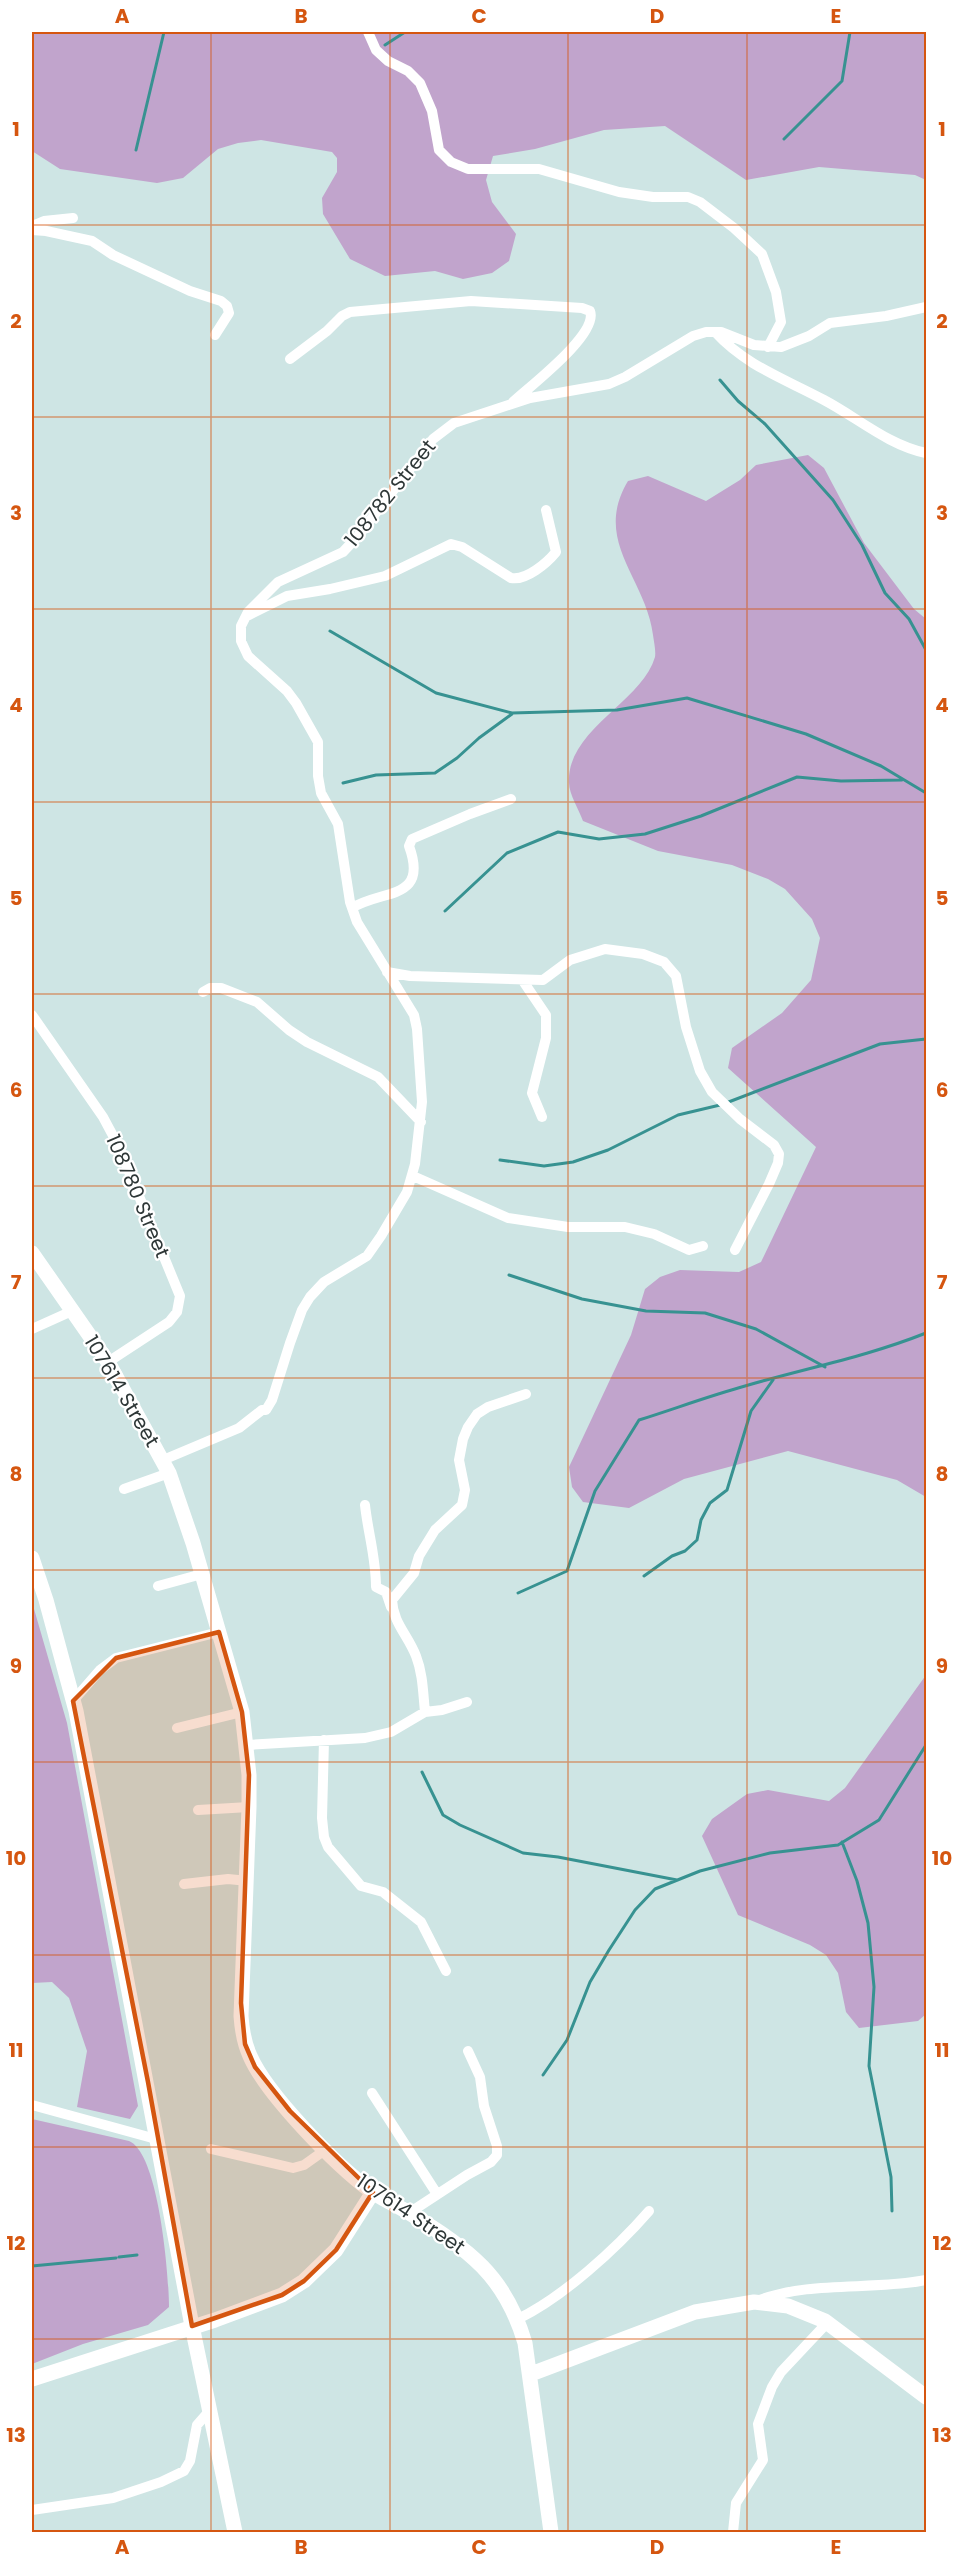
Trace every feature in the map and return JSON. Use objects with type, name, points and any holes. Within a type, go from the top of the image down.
[{"type":"street","points":[[368,32],[376,50],[388,61],[408,71],[420,83],[432,111],[439,150],[451,162],[468,169],[540,168],[619,192],[653,197],[688,197],[700,202],[734,228],[762,254],[776,292],[781,322],[768,347]]},
{"type":"street","points":[[32,228],[44,221],[73,218]]},
{"type":"street","points":[[32,228],[92,241],[113,255],[190,291],[222,301],[229,314],[215,335]]},
{"type":"street","points":[[290,359],[350,312],[471,301],[582,308],[590,311],[592,318],[585,335],[511,404]]},
{"type":"street","points":[[715,331],[743,342],[768,347],[792,344],[830,323],[886,316],[927,307]]},
{"type":"street","points":[[715,331],[726,344],[758,368],[825,400],[887,439],[927,453]]},
{"type":"street","name":"108782 Street","points":[[246,616],[278,582],[343,552],[439,432],[454,423],[511,404],[609,384],[625,377],[693,336],[715,331]]},
{"type":"street","points":[[124,1489],[239,1428],[262,1410],[266,1410],[272,1400],[302,1310],[310,1297],[324,1282],[361,1261],[373,1248],[401,1202],[413,1176],[421,1122],[417,1029],[414,1014],[396,983],[368,944],[352,908],[339,824],[321,793],[318,776],[318,742],[287,691],[248,656],[241,641],[241,626],[246,616],[287,596],[385,576],[451,544],[462,547],[511,578],[519,579],[556,552],[546,510]]},
{"type":"street","points":[[352,908],[360,903],[391,896],[407,887],[414,869],[409,846],[412,839],[511,799]]},
{"type":"street","points":[[387,972],[410,976],[522,981],[546,979],[570,960],[601,950],[643,954],[660,960],[671,968],[676,976],[686,1027],[700,1071],[712,1092],[740,1119],[774,1145],[779,1154],[770,1184],[735,1250]]},
{"type":"street","points":[[522,981],[546,1015],[546,1038],[532,1093],[542,1117]]},
{"type":"street","points":[[203,992],[210,988],[221,988],[257,1002],[289,1030],[307,1042],[378,1077],[421,1122]]},
{"type":"street","name":"108780 Street","points":[[32,1016],[103,1117],[180,1296],[177,1312],[169,1322],[108,1362]]},
{"type":"street","points":[[413,1176],[508,1218],[568,1227],[625,1227],[654,1234],[689,1250],[703,1246]]},
{"type":"street","name":"107614 Street","points":[[32,1253],[108,1362],[166,1467],[187,1524],[242,1712],[247,1745],[249,1807],[248,1881],[241,2010],[245,2044],[255,2067],[270,2087],[325,2150],[373,2192],[409,2213],[474,2257],[505,2295],[518,2319],[531,2374],[551,2532]]},
{"type":"street","points":[[32,1329],[72,1311]]},
{"type":"street","points":[[392,1610],[395,1596],[414,1574],[420,1556],[435,1530],[462,1504],[465,1490],[459,1460],[468,1427],[477,1414],[488,1407],[526,1394]]},
{"type":"street","points":[[365,1505],[367,1529],[375,1555],[376,1587],[386,1592],[392,1610],[416,1656],[423,1684],[425,1712]]},
{"type":"street","points":[[32,1558],[46,1600],[73,1701],[148,2082],[156,2139],[192,2326],[235,2532]]},
{"type":"street","points":[[158,1586],[202,1574]]},
{"type":"street","points":[[73,1701],[100,1670],[116,1658],[219,1632]]},
{"type":"street","points":[[247,1745],[384,1734],[405,1725],[425,1712],[442,1710],[467,1702]]},
{"type":"street","points":[[177,1728],[242,1712]]},
{"type":"street","points":[[324,1740],[322,1818],[324,1837],[328,1847],[356,1881],[365,1888],[383,1892],[421,1922],[446,1971]]},
{"type":"street","points":[[198,1810],[249,1807]]},
{"type":"street","points":[[184,1884],[228,1879],[248,1881]]},
{"type":"street","points":[[409,2213],[491,2162],[497,2155],[497,2146],[483,2106],[480,2077],[468,2051]]},
{"type":"street","points":[[372,2093],[437,2194]]},
{"type":"street","points":[[32,2105],[156,2139]]},
{"type":"street","points":[[211,2149],[293,2168],[304,2166],[325,2150]]},
{"type":"street","points":[[32,2379],[274,2298],[304,2281],[336,2250],[373,2192]]},
{"type":"street","points":[[518,2319],[545,2304],[623,2242],[649,2211]]},
{"type":"street","points":[[531,2374],[695,2312],[716,2307],[754,2302],[780,2292],[903,2285],[927,2280]]},
{"type":"street","points":[[754,2302],[788,2306],[827,2323],[927,2397]]},
{"type":"street","points":[[733,2532],[736,2503],[763,2460],[758,2424],[772,2387],[782,2372],[827,2323]]},
{"type":"street","points":[[32,2510],[113,2498],[161,2482],[184,2471],[190,2461],[196,2426],[211,2409]]},
{"type":"highlighted area","points":[[219,1632],[242,1712],[249,1775],[241,2003],[245,2044],[255,2067],[290,2111],[373,2192],[336,2250],[304,2281],[282,2295],[192,2326],[148,2082],[73,1701],[116,1658]]},
{"type":"shaded area","points":[[32,32],[926,32],[926,180],[915,175],[819,167],[746,180],[665,126],[604,130],[535,149],[493,156],[486,180],[492,202],[516,234],[509,261],[492,273],[463,279],[435,271],[385,276],[350,259],[323,214],[322,198],[337,172],[337,158],[332,152],[261,140],[238,143],[218,149],[183,178],[157,183],[60,169],[32,151]]},
{"type":"shaded area","points":[[808,455],[824,468],[864,543],[914,609],[926,619],[926,1497],[897,1480],[788,1451],[684,1479],[629,1508],[583,1502],[572,1487],[569,1467],[631,1335],[645,1289],[660,1277],[680,1270],[739,1272],[761,1262],[816,1147],[728,1068],[732,1048],[782,1013],[811,980],[820,938],[812,919],[785,889],[768,879],[732,865],[658,851],[583,821],[571,792],[569,783],[571,764],[579,747],[636,688],[655,657],[648,614],[618,541],[616,522],[618,503],[628,481],[648,476],[706,501],[740,480],[756,465]]},
{"type":"shaded area","points":[[32,1602],[67,1723],[138,2106],[130,2119],[77,2107],[87,2051],[69,1998],[52,1982],[32,1983]]},
{"type":"shaded area","points":[[926,1675],[926,2014],[918,2021],[859,2028],[846,2012],[838,1973],[826,1955],[810,1945],[738,1915],[702,1836],[712,1819],[747,1794],[768,1790],[829,1801],[845,1788]]},
{"type":"shaded area","points":[[32,2119],[129,2141],[139,2150],[148,2168],[160,2217],[169,2307],[148,2325],[83,2344],[32,2364]]},
{"type":"waterway","points":[[136,150],[164,32]]},
{"type":"waterway","points":[[385,45],[405,32]]},
{"type":"waterway","points":[[784,139],[842,81],[850,32]]},
{"type":"waterway","points":[[720,380],[738,401],[765,424],[833,500],[862,545],[885,593],[909,619],[926,650]]},
{"type":"waterway","points":[[330,631],[436,693],[512,713],[617,710],[687,698],[806,734],[881,766],[926,793]]},
{"type":"waterway","points":[[343,783],[376,775],[435,773],[512,714]]},
{"type":"waterway","points":[[445,911],[507,853],[558,832],[599,839],[645,834],[701,816],[797,777],[841,781],[902,780]]},
{"type":"waterway","points":[[726,1103],[880,1044],[926,1039]]},
{"type":"waterway","points":[[500,1160],[544,1166],[573,1162],[608,1150],[678,1115],[720,1105]]},
{"type":"waterway","points":[[509,1275],[582,1299],[646,1311],[705,1313],[756,1329],[825,1367]]},
{"type":"waterway","points":[[518,1593],[567,1571],[595,1491],[639,1420],[732,1390],[858,1356],[926,1333]]},
{"type":"waterway","points":[[644,1576],[672,1556],[685,1551],[697,1540],[701,1520],[710,1503],[727,1490],[751,1411],[773,1380]]},
{"type":"waterway","points":[[543,2075],[567,2040],[590,1982],[609,1950],[635,1910],[655,1889],[700,1871],[770,1853],[838,1845],[879,1820],[926,1745]]},
{"type":"waterway","points":[[422,1772],[443,1815],[523,1853],[558,1857],[677,1880]]},
{"type":"waterway","points":[[842,1842],[857,1881],[868,1923],[874,1987],[869,2066],[891,2177],[892,2211]]},
{"type":"waterway","points":[[119,2257],[137,2255]]},
{"type":"waterway","points":[[32,2266],[116,2258]]}]
